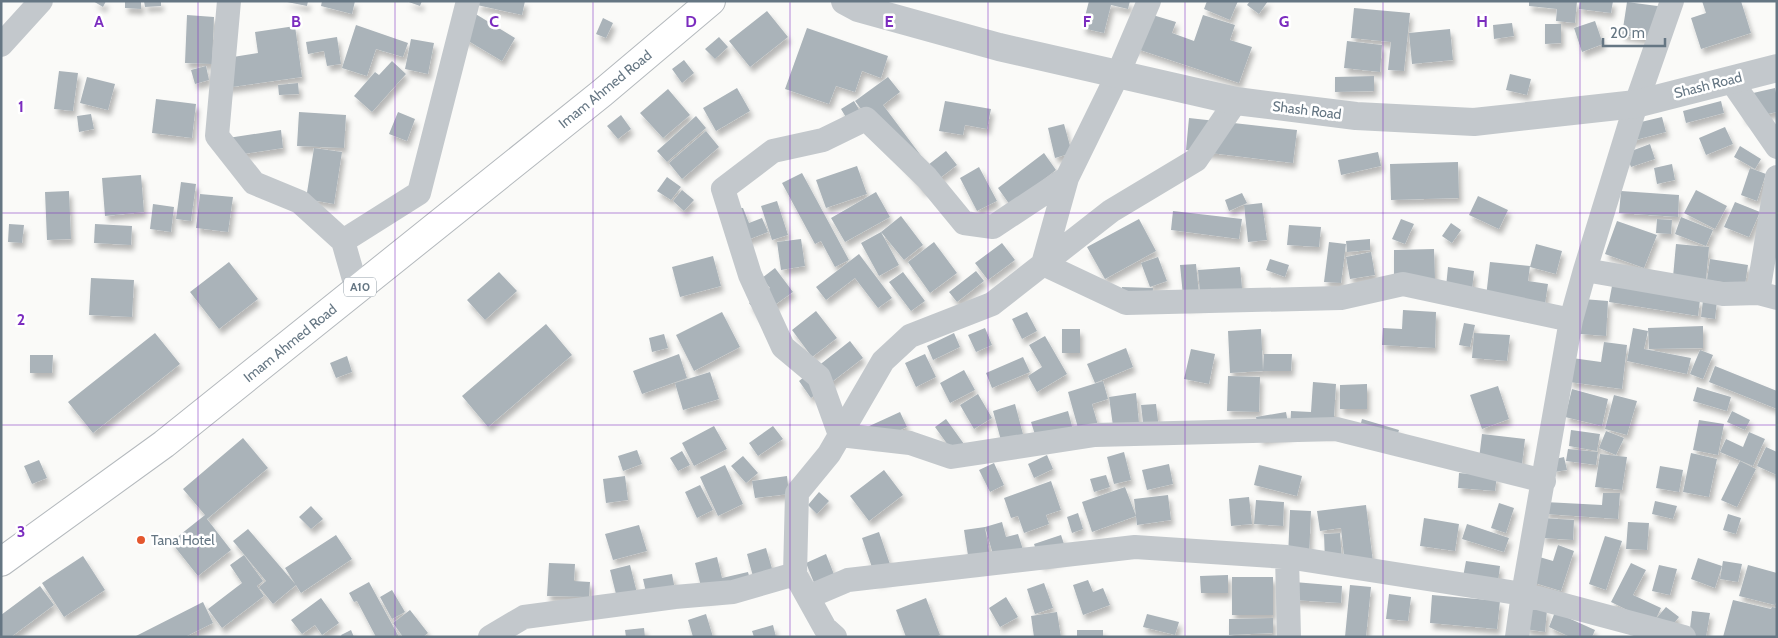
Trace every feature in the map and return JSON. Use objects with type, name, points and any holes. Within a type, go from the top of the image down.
[{"type":"highway","name":"Imam Ahmed Road","points":[[1,562],[164,444],[602,93],[710,1]]},
{"type":"street","points":[[1,45],[41,1]]},
{"type":"street","points":[[229,1],[217,136],[254,183],[300,202],[344,241],[357,290]]},
{"type":"street","points":[[344,241],[419,193],[468,1]]},
{"type":"street","name":"Shash Road","points":[[845,1],[867,10],[999,47],[1236,101],[1356,116],[1474,122],[1636,104],[1777,68]]},
{"type":"street","points":[[1043,264],[1067,178],[1118,74],[1149,1]]},
{"type":"street","points":[[1518,637],[1523,594],[1571,320],[1636,104],[1672,1]]},
{"type":"street","points":[[1730,79],[1777,147]]},
{"type":"street","points":[[824,634],[808,597],[795,574],[797,493],[829,454],[883,361],[910,336],[992,304],[1111,211],[1196,160],[1236,101]]},
{"type":"street","points":[[840,435],[819,377],[782,347],[750,276],[723,189],[773,151],[823,140],[866,119],[927,178],[964,223],[993,226],[1067,178]]},
{"type":"street","points":[[1585,270],[1723,294],[1767,296],[1777,176]]},
{"type":"street","points":[[1043,264],[1126,303],[1341,298],[1403,284],[1571,320]]},
{"type":"street","points":[[840,435],[910,443],[951,457],[1095,435],[1336,429],[1544,481]]},
{"type":"street","points":[[1,550],[39,535]]},
{"type":"street","points":[[808,597],[848,580],[1135,547],[1287,557],[1523,594],[1684,637]]},
{"type":"street","points":[[1287,557],[1289,637]]},
{"type":"street","points":[[490,637],[524,617],[676,596],[733,592],[795,574]]},
{"type":"building","points":[[93,1],[106,1],[103,7]]},
{"type":"building","points":[[125,1],[141,1],[141,9],[125,8]]},
{"type":"building","points":[[144,1],[161,1],[161,6],[145,7]]},
{"type":"building","points":[[282,1],[308,1],[307,6]]},
{"type":"building","points":[[322,1],[355,1],[352,14],[321,6]]},
{"type":"building","points":[[406,1],[422,1],[420,6]]},
{"type":"building","points":[[478,1],[525,1],[522,15],[477,5]]},
{"type":"building","points":[[1089,1],[1130,1],[1128,9],[1111,5],[1104,33],[1082,28]]},
{"type":"building","points":[[1207,1],[1238,1],[1230,20],[1204,9]]},
{"type":"building","points":[[1250,1],[1268,1],[1259,14],[1247,5]]},
{"type":"building","points":[[1529,1],[1577,1],[1575,23],[1556,21],[1557,9],[1529,6]]},
{"type":"building","points":[[1580,1],[1613,1],[1611,13],[1579,9]]},
{"type":"building","points":[[1702,1],[1741,1],[1751,33],[1701,49],[1691,18],[1706,13]]},
{"type":"building","points":[[1627,2],[1665,7],[1660,41],[1622,35]]},
{"type":"building","points":[[1354,8],[1410,13],[1404,71],[1388,70],[1391,42],[1351,38]]},
{"type":"building","points":[[767,11],[788,37],[750,67],[729,41]]},
{"type":"building","points":[[474,13],[515,38],[502,61],[460,36]]},
{"type":"building","points":[[1146,13],[1176,22],[1172,33],[1194,41],[1203,15],[1235,25],[1230,40],[1252,47],[1239,83],[1134,48]]},
{"type":"building","points":[[187,15],[214,17],[212,64],[185,63]]},
{"type":"building","points":[[603,18],[613,23],[606,38],[596,34]]},
{"type":"building","points":[[1595,21],[1603,44],[1582,52],[1574,28]]},
{"type":"building","points":[[1512,23],[1514,36],[1494,39],[1493,25]]},
{"type":"building","points":[[1545,24],[1561,24],[1561,43],[1545,44]]},
{"type":"building","points":[[356,25],[408,43],[403,57],[376,49],[367,76],[342,68]]},
{"type":"building","points":[[295,26],[302,77],[218,89],[214,60],[258,53],[255,32]]},
{"type":"building","points":[[807,28],[888,56],[881,78],[862,71],[855,92],[836,86],[829,104],[785,89]]},
{"type":"building","points":[[1450,29],[1453,60],[1412,64],[1409,33]]},
{"type":"building","points":[[337,37],[341,64],[327,66],[324,51],[308,54],[306,42]]},
{"type":"building","points":[[719,37],[728,47],[715,59],[705,49]]},
{"type":"building","points":[[411,39],[434,43],[428,74],[405,69]]},
{"type":"building","points":[[1347,41],[1382,45],[1380,72],[1344,68]]},
{"type":"building","points":[[684,60],[694,73],[682,83],[672,69]]},
{"type":"building","points":[[392,61],[406,74],[372,112],[354,96],[375,72],[379,75]]},
{"type":"building","points":[[206,66],[209,80],[195,84],[191,70]]},
{"type":"building","points":[[59,71],[78,73],[73,111],[54,109]]},
{"type":"building","points":[[1510,74],[1531,79],[1527,95],[1506,90]]},
{"type":"building","points":[[1374,76],[1374,91],[1335,92],[1335,77]]},
{"type":"building","points":[[87,77],[115,84],[108,110],[80,103]]},
{"type":"building","points":[[888,77],[900,92],[883,105],[928,165],[946,151],[957,165],[923,191],[855,101]]},
{"type":"building","points":[[298,83],[299,94],[279,95],[278,85]]},
{"type":"building","points":[[737,88],[750,111],[716,131],[703,108]]},
{"type":"building","points":[[1775,88],[1777,112],[1744,119],[1740,96]]},
{"type":"building","points":[[668,89],[690,115],[663,138],[640,113]]},
{"type":"building","points":[[156,99],[196,104],[192,138],[152,133]]},
{"type":"building","points":[[854,101],[860,111],[847,119],[841,109]]},
{"type":"building","points":[[945,101],[991,109],[987,129],[965,125],[963,135],[939,131]]},
{"type":"building","points":[[1721,101],[1724,113],[1686,123],[1683,111]]},
{"type":"building","points":[[299,112],[346,115],[344,148],[297,146]]},
{"type":"building","points":[[398,112],[415,119],[407,141],[389,134]]},
{"type":"building","points":[[91,114],[94,129],[79,132],[77,116]]},
{"type":"building","points":[[621,115],[631,129],[618,139],[607,126]]},
{"type":"building","points":[[696,116],[706,128],[667,162],[657,151]]},
{"type":"building","points":[[1662,117],[1666,132],[1624,143],[1620,127]]},
{"type":"building","points":[[1189,118],[1297,130],[1293,163],[1186,150]]},
{"type":"building","points":[[1064,124],[1072,153],[1055,158],[1048,128]]},
{"type":"building","points":[[1725,127],[1733,144],[1706,155],[1699,138]]},
{"type":"building","points":[[281,130],[283,148],[230,156],[228,138]]},
{"type":"building","points":[[706,131],[719,147],[682,179],[669,163]]},
{"type":"building","points":[[1650,144],[1655,159],[1631,167],[1626,153]]},
{"type":"building","points":[[1740,146],[1761,159],[1755,169],[1734,157]]},
{"type":"building","points":[[314,148],[342,152],[334,204],[306,199]]},
{"type":"building","points":[[1378,152],[1381,166],[1341,175],[1338,160]]},
{"type":"building","points":[[1044,153],[1056,170],[1010,205],[998,188]]},
{"type":"building","points":[[1458,162],[1459,198],[1391,200],[1390,164]]},
{"type":"building","points":[[1672,164],[1675,180],[1657,184],[1654,168]]},
{"type":"building","points":[[857,166],[867,194],[826,208],[816,180]]},
{"type":"building","points":[[979,167],[997,201],[977,211],[960,178]]},
{"type":"building","points":[[1750,168],[1766,174],[1757,201],[1741,195]]},
{"type":"building","points":[[802,173],[849,260],[835,267],[821,241],[815,244],[782,183]]},
{"type":"building","points":[[141,175],[144,212],[105,216],[102,178]]},
{"type":"building","points":[[667,177],[681,187],[671,200],[657,191]]},
{"type":"building","points":[[181,182],[196,184],[191,221],[176,219]]},
{"type":"building","points":[[682,190],[694,200],[684,211],[673,201]]},
{"type":"building","points":[[1696,190],[1727,206],[1715,229],[1684,213]]},
{"type":"building","points":[[69,191],[71,239],[47,240],[45,192]]},
{"type":"building","points":[[1621,191],[1679,195],[1678,217],[1619,213]]},
{"type":"building","points":[[876,192],[890,217],[845,242],[831,218]]},
{"type":"building","points":[[1242,193],[1247,203],[1229,211],[1225,200]]},
{"type":"building","points":[[200,194],[233,197],[228,232],[196,228]]},
{"type":"building","points":[[1478,196],[1508,210],[1499,229],[1469,215]]},
{"type":"building","points":[[777,201],[788,235],[772,240],[761,206]]},
{"type":"building","points":[[1735,202],[1760,212],[1749,237],[1724,227]]},
{"type":"building","points":[[1262,203],[1267,240],[1248,242],[1244,205]]},
{"type":"building","points":[[153,204],[174,207],[171,232],[150,229]]},
{"type":"building","points":[[741,208],[743,208],[749,223],[762,218],[768,232],[732,246]]},
{"type":"building","points":[[1173,211],[1242,219],[1239,239],[1171,230]]},
{"type":"building","points":[[901,216],[923,245],[904,260],[881,232]]},
{"type":"building","points":[[1681,217],[1713,230],[1706,246],[1675,234]]},
{"type":"building","points":[[1139,219],[1156,251],[1105,279],[1087,247]]},
{"type":"building","points":[[1401,219],[1414,224],[1405,244],[1392,239]]},
{"type":"building","points":[[1657,219],[1672,220],[1671,234],[1656,233]]},
{"type":"building","points":[[1617,221],[1657,235],[1644,268],[1605,254]]},
{"type":"building","points":[[1451,223],[1461,230],[1452,243],[1442,236]]},
{"type":"building","points":[[9,224],[24,225],[22,243],[8,242]]},
{"type":"building","points":[[95,224],[132,226],[131,245],[94,243]]},
{"type":"building","points":[[1289,225],[1321,227],[1319,247],[1287,245]]},
{"type":"building","points":[[881,232],[899,265],[879,276],[861,243]]},
{"type":"building","points":[[801,239],[805,266],[781,270],[777,242]]},
{"type":"building","points":[[1370,239],[1370,250],[1347,252],[1346,241]]},
{"type":"building","points":[[934,242],[957,273],[930,293],[908,262]]},
{"type":"building","points":[[1329,242],[1346,244],[1341,283],[1324,282]]},
{"type":"building","points":[[1002,243],[1015,260],[988,280],[975,263]]},
{"type":"building","points":[[1536,244],[1562,251],[1556,274],[1530,267]]},
{"type":"building","points":[[1676,244],[1709,247],[1706,279],[1673,277]]},
{"type":"building","points":[[1434,249],[1435,280],[1394,281],[1394,250]]},
{"type":"building","points":[[1371,252],[1375,275],[1350,279],[1346,257]]},
{"type":"building","points":[[859,254],[892,298],[878,308],[855,278],[826,300],[816,287]]},
{"type":"building","points":[[713,256],[721,286],[680,297],[672,267]]},
{"type":"building","points":[[1158,257],[1167,281],[1150,287],[1141,263]]},
{"type":"building","points":[[1270,259],[1289,265],[1285,277],[1266,270]]},
{"type":"building","points":[[1710,259],[1748,265],[1745,285],[1707,280]]},
{"type":"building","points":[[229,262],[258,299],[219,329],[190,292]]},
{"type":"building","points":[[1490,262],[1530,266],[1528,281],[1548,284],[1545,304],[1486,297]]},
{"type":"building","points":[[1196,264],[1200,304],[1184,306],[1180,265]]},
{"type":"building","points":[[1240,267],[1243,299],[1201,303],[1198,270]]},
{"type":"building","points":[[1448,267],[1474,271],[1472,290],[1446,287]]},
{"type":"building","points":[[775,268],[793,292],[759,316],[749,303],[770,288],[762,278]]},
{"type":"building","points":[[976,271],[984,281],[957,302],[949,292]]},
{"type":"building","points":[[499,272],[517,291],[485,320],[467,300]]},
{"type":"building","points":[[903,272],[925,301],[911,311],[889,282]]},
{"type":"building","points":[[91,278],[134,280],[132,317],[89,315]]},
{"type":"building","points":[[1612,286],[1700,300],[1698,316],[1609,302]]},
{"type":"building","points":[[1122,287],[1153,288],[1152,303],[1121,302]]},
{"type":"building","points":[[1583,299],[1608,301],[1606,336],[1580,334]]},
{"type":"building","points":[[1703,300],[1717,301],[1715,319],[1701,317]]},
{"type":"building","points":[[1403,310],[1436,312],[1435,348],[1382,345],[1383,328],[1402,329]]},
{"type":"building","points":[[816,311],[837,338],[812,357],[792,330]]},
{"type":"building","points":[[722,312],[740,347],[694,371],[676,335]]},
{"type":"building","points":[[1027,312],[1037,331],[1022,339],[1012,319]]},
{"type":"building","points":[[1464,323],[1475,325],[1470,347],[1459,345]]},
{"type":"building","points":[[546,324],[572,355],[488,427],[462,396]]},
{"type":"building","points":[[1703,326],[1703,348],[1649,349],[1648,328]]},
{"type":"building","points":[[985,328],[992,345],[976,352],[968,335]]},
{"type":"building","points":[[1633,328],[1648,331],[1644,349],[1691,358],[1687,374],[1627,361]]},
{"type":"building","points":[[1062,329],[1080,329],[1080,353],[1062,353]]},
{"type":"building","points":[[1261,329],[1263,371],[1230,373],[1228,331]]},
{"type":"building","points":[[155,333],[180,364],[93,433],[68,402]]},
{"type":"building","points":[[954,333],[960,347],[933,360],[927,346]]},
{"type":"building","points":[[1474,333],[1510,335],[1507,361],[1472,358]]},
{"type":"building","points":[[664,334],[668,348],[652,352],[649,338]]},
{"type":"building","points":[[1045,336],[1067,374],[1037,392],[1028,376],[1042,367],[1029,345]]},
{"type":"building","points":[[850,341],[863,358],[811,398],[799,381]]},
{"type":"building","points":[[1604,342],[1627,345],[1622,389],[1569,382],[1572,358],[1601,362]]},
{"type":"building","points":[[1126,348],[1133,367],[1095,383],[1087,364]]},
{"type":"building","points":[[1191,349],[1215,354],[1209,384],[1184,379]]},
{"type":"building","points":[[1700,350],[1713,355],[1703,379],[1690,374]]},
{"type":"building","points":[[679,354],[687,378],[642,394],[633,371]]},
{"type":"building","points":[[925,354],[936,377],[916,387],[905,363]]},
{"type":"building","points":[[1264,354],[1292,354],[1291,371],[1263,371]]},
{"type":"building","points":[[30,355],[53,355],[52,373],[30,373]]},
{"type":"building","points":[[347,356],[352,372],[336,378],[330,363]]},
{"type":"building","points":[[1023,357],[1030,372],[992,388],[986,373]]},
{"type":"building","points":[[1715,366],[1777,391],[1777,409],[1709,382]]},
{"type":"building","points":[[964,370],[975,390],[950,403],[940,383]]},
{"type":"building","points":[[710,372],[719,399],[683,410],[675,383]]},
{"type":"building","points":[[1228,376],[1260,377],[1259,412],[1227,411]]},
{"type":"building","points":[[1103,381],[1108,399],[1092,404],[1099,429],[1080,435],[1068,392]]},
{"type":"building","points":[[1313,382],[1336,384],[1333,433],[1290,431],[1291,411],[1311,412]]},
{"type":"building","points":[[1367,384],[1367,409],[1340,409],[1340,385]]},
{"type":"building","points":[[1498,386],[1509,419],[1482,429],[1470,395]]},
{"type":"building","points":[[1697,387],[1731,397],[1727,411],[1693,401]]},
{"type":"building","points":[[1572,389],[1608,399],[1602,426],[1565,417]]},
{"type":"building","points":[[1136,393],[1139,423],[1113,426],[1109,397]]},
{"type":"building","points":[[978,394],[992,418],[974,429],[960,405]]},
{"type":"building","points":[[1614,395],[1637,401],[1627,435],[1605,429]]},
{"type":"building","points":[[1015,404],[1024,438],[1002,444],[993,411]]},
{"type":"building","points":[[1156,404],[1159,429],[1144,431],[1141,405]]},
{"type":"building","points":[[1068,411],[1073,430],[1037,441],[1031,422]]},
{"type":"building","points":[[1732,411],[1750,420],[1745,430],[1727,422]]},
{"type":"building","points":[[900,412],[907,427],[872,443],[865,428]]},
{"type":"building","points":[[1286,412],[1290,434],[1260,440],[1256,417]]},
{"type":"building","points":[[946,419],[964,444],[953,452],[935,427]]},
{"type":"building","points":[[1362,419],[1399,430],[1394,446],[1358,435]]},
{"type":"building","points":[[1699,420],[1724,424],[1718,455],[1693,450]]},
{"type":"building","points":[[714,426],[727,449],[694,466],[682,443]]},
{"type":"building","points":[[773,426],[783,439],[758,456],[749,443]]},
{"type":"building","points":[[1571,430],[1600,434],[1597,451],[1569,446]]},
{"type":"building","points":[[1606,431],[1624,438],[1616,455],[1599,448]]},
{"type":"building","points":[[1749,432],[1765,439],[1753,466],[1720,452],[1726,439],[1743,447]]},
{"type":"building","points":[[1482,434],[1525,439],[1522,464],[1479,459]]},
{"type":"building","points":[[243,438],[268,468],[207,519],[231,550],[198,576],[171,542],[205,515],[183,489]]},
{"type":"building","points":[[1766,447],[1777,452],[1777,475],[1757,466]]},
{"type":"building","points":[[1568,449],[1598,452],[1596,465],[1566,461]]},
{"type":"building","points":[[637,450],[642,464],[623,471],[618,456]]},
{"type":"building","points":[[682,451],[690,465],[678,471],[670,458]]},
{"type":"building","points":[[1124,452],[1131,480],[1114,484],[1107,457]]},
{"type":"building","points":[[1691,453],[1717,459],[1709,497],[1683,492]]},
{"type":"building","points":[[1600,454],[1627,457],[1622,490],[1595,487]]},
{"type":"building","points":[[1047,455],[1053,469],[1034,478],[1028,464]]},
{"type":"building","points":[[743,456],[758,473],[746,483],[731,466]]},
{"type":"building","points":[[1564,457],[1567,470],[1554,472],[1551,460]]},
{"type":"building","points":[[39,460],[47,478],[32,484],[24,466]]},
{"type":"building","points":[[1740,461],[1756,469],[1737,507],[1721,500]]},
{"type":"building","points":[[994,463],[1004,485],[990,492],[979,470]]},
{"type":"building","points":[[1169,464],[1173,484],[1147,490],[1142,470]]},
{"type":"building","points":[[725,465],[743,504],[718,516],[700,477]]},
{"type":"building","points":[[1259,465],[1302,476],[1297,496],[1254,485]]},
{"type":"building","points":[[1660,466],[1683,470],[1679,492],[1656,488]]},
{"type":"building","points":[[884,470],[903,495],[869,521],[850,496]]},
{"type":"building","points":[[1459,473],[1497,476],[1495,491],[1458,488]]},
{"type":"building","points":[[1106,475],[1110,487],[1094,492],[1090,479]]},
{"type":"building","points":[[625,476],[628,500],[606,503],[603,479]]},
{"type":"building","points":[[787,476],[789,494],[755,498],[752,481]]},
{"type":"building","points":[[1051,481],[1061,510],[1046,515],[1049,524],[1024,533],[1018,516],[1011,518],[1004,498]]},
{"type":"building","points":[[700,485],[713,510],[697,518],[685,492]]},
{"type":"building","points":[[1125,487],[1136,516],[1092,532],[1082,502]]},
{"type":"building","points":[[819,492],[829,501],[817,514],[808,505]]},
{"type":"building","points":[[1603,493],[1620,493],[1618,519],[1545,514],[1545,502],[1602,505]]},
{"type":"building","points":[[1168,495],[1171,520],[1137,525],[1134,499]]},
{"type":"building","points":[[1249,497],[1252,524],[1231,526],[1229,499]]},
{"type":"building","points":[[1256,500],[1284,502],[1283,526],[1254,524]]},
{"type":"building","points":[[1655,501],[1677,506],[1673,519],[1652,514]]},
{"type":"building","points":[[1499,503],[1514,508],[1506,533],[1491,528]]},
{"type":"building","points":[[1366,505],[1373,562],[1345,565],[1341,528],[1320,531],[1317,511]]},
{"type":"building","points":[[311,506],[323,519],[311,529],[299,517]]},
{"type":"building","points":[[1290,510],[1311,511],[1309,557],[1288,557]]},
{"type":"building","points":[[1078,513],[1083,529],[1072,533],[1067,517]]},
{"type":"building","points":[[1728,514],[1741,518],[1736,534],[1723,530]]},
{"type":"building","points":[[1424,518],[1459,524],[1455,551],[1420,546]]},
{"type":"building","points":[[1543,518],[1574,520],[1573,540],[1542,538]]},
{"type":"building","points":[[1002,522],[1006,537],[1018,534],[1024,553],[995,561],[985,527]]},
{"type":"building","points":[[1628,522],[1649,523],[1647,550],[1626,549]]},
{"type":"building","points":[[1467,524],[1509,538],[1504,552],[1462,539]]},
{"type":"building","points":[[639,525],[647,551],[613,560],[605,534]]},
{"type":"building","points":[[985,527],[991,564],[970,568],[964,530]]},
{"type":"building","points":[[248,529],[296,585],[273,604],[259,587],[266,581],[233,541]]},
{"type":"building","points":[[879,532],[894,576],[877,582],[862,538]]},
{"type":"building","points":[[1340,533],[1342,561],[1325,561],[1324,534]]},
{"type":"building","points":[[336,535],[352,559],[301,593],[285,568]]},
{"type":"building","points":[[1061,535],[1068,556],[1041,565],[1034,544]]},
{"type":"building","points":[[1605,536],[1622,541],[1606,590],[1589,584]]},
{"type":"building","points":[[1558,545],[1574,551],[1561,591],[1528,581],[1536,556],[1553,561]]},
{"type":"building","points":[[766,548],[775,579],[755,584],[747,554]]},
{"type":"building","points":[[826,554],[835,577],[815,585],[806,563]]},
{"type":"building","points":[[244,555],[263,581],[257,586],[264,596],[222,628],[208,609],[242,583],[230,565]]},
{"type":"building","points":[[83,556],[105,590],[64,617],[42,583]]},
{"type":"building","points":[[717,557],[722,578],[748,572],[752,587],[704,598],[695,563]]},
{"type":"building","points":[[1698,558],[1722,566],[1715,588],[1691,579]]},
{"type":"building","points":[[1466,561],[1500,566],[1498,582],[1463,577]]},
{"type":"building","points":[[1723,561],[1742,564],[1738,582],[1720,579]]},
{"type":"building","points":[[549,563],[575,564],[574,581],[590,582],[589,597],[547,596]]},
{"type":"building","points":[[1631,563],[1646,570],[1633,595],[1661,608],[1654,623],[1611,602]]},
{"type":"building","points":[[630,565],[637,593],[617,598],[610,570]]},
{"type":"building","points":[[1659,565],[1677,569],[1670,595],[1652,591]]},
{"type":"building","points":[[1748,565],[1777,573],[1777,599],[1775,605],[1739,596]]},
{"type":"building","points":[[672,574],[676,595],[648,601],[643,579]]},
{"type":"building","points":[[1228,575],[1228,593],[1201,593],[1200,576]]},
{"type":"building","points":[[1232,577],[1273,577],[1273,615],[1232,615]]},
{"type":"building","points":[[1088,580],[1093,592],[1103,588],[1110,605],[1083,615],[1073,585]]},
{"type":"building","points":[[369,582],[399,637],[376,637],[357,601],[354,602],[349,593]]},
{"type":"building","points":[[1294,582],[1342,586],[1341,603],[1293,600]]},
{"type":"building","points":[[1044,583],[1053,608],[1035,614],[1027,589]]},
{"type":"building","points":[[1350,585],[1371,587],[1366,637],[1345,637]]},
{"type":"building","points":[[40,586],[54,605],[11,637],[1,637],[1,615]]},
{"type":"building","points":[[392,590],[405,612],[392,619],[380,597]]},
{"type":"building","points":[[1389,594],[1411,597],[1408,621],[1386,619]]},
{"type":"building","points":[[1432,595],[1500,601],[1497,629],[1430,623]]},
{"type":"building","points":[[1006,597],[1018,617],[1000,627],[989,608]]},
{"type":"building","points":[[321,598],[339,623],[322,635],[315,625],[302,634],[291,620]]},
{"type":"building","points":[[926,598],[940,635],[935,637],[906,637],[896,610]]},
{"type":"building","points":[[1733,600],[1771,609],[1772,607],[1777,608],[1777,637],[1723,637]]},
{"type":"building","points":[[203,602],[213,623],[185,637],[134,637]]},
{"type":"building","points":[[1528,607],[1547,610],[1545,632],[1525,629]]},
{"type":"building","points":[[1666,607],[1679,617],[1668,631],[1655,620]]},
{"type":"building","points":[[410,610],[428,633],[423,637],[403,637],[393,623]]},
{"type":"building","points":[[1692,611],[1710,613],[1706,637],[1689,637]]},
{"type":"building","points":[[1057,612],[1061,637],[1034,637],[1031,616]]},
{"type":"building","points":[[1555,612],[1595,630],[1592,637],[1570,637],[1549,627]]},
{"type":"building","points":[[706,614],[713,637],[693,637],[688,620]]},
{"type":"building","points":[[1147,614],[1179,622],[1175,635],[1143,627]]},
{"type":"building","points":[[1273,618],[1273,633],[1229,635],[1229,619]]},
{"type":"building","points":[[773,625],[776,637],[754,637],[752,631]]},
{"type":"building","points":[[644,628],[645,637],[626,637],[625,630]]},
{"type":"building","points":[[351,630],[354,637],[342,637],[341,635]]},
{"type":"building","points":[[1077,630],[1103,630],[1103,637],[1077,637]]},
{"type":"place","name":"Tana Hotel","points":[[141,540]]}]
